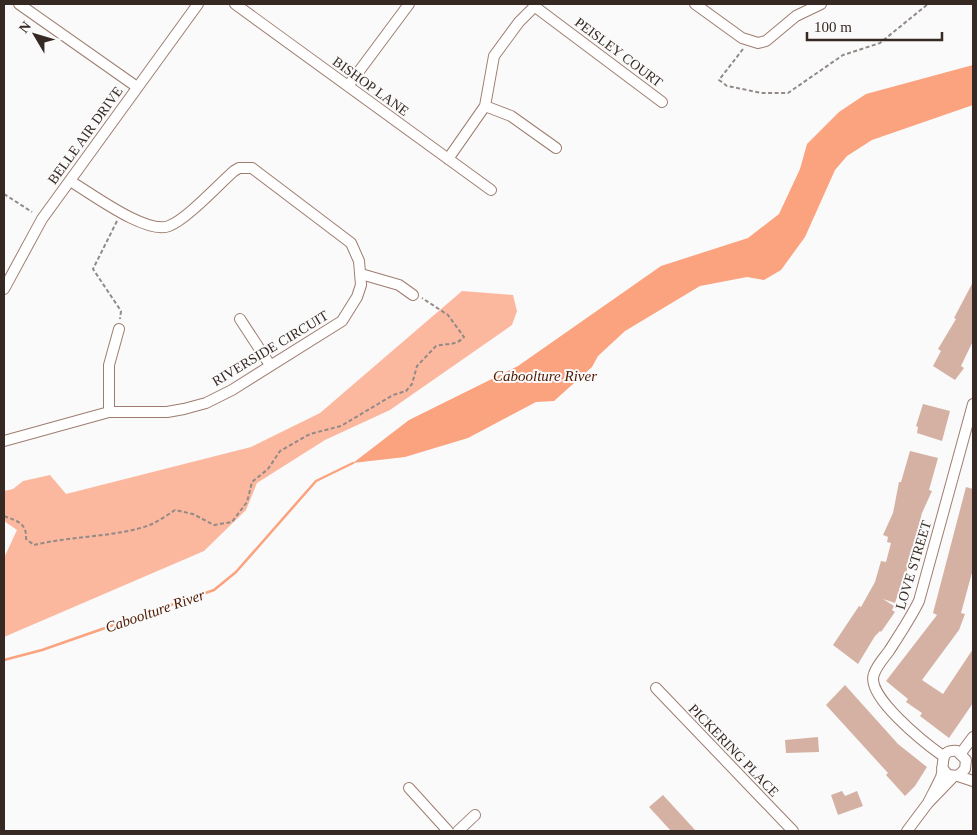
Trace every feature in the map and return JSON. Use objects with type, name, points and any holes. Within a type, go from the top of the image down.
[{"type":"street","points":[[19,4],[137,87]]},
{"type":"street","name":"BELLE AIR DRIVE","points":[[4,289],[42,219],[198,4]]},
{"type":"street","name":"BISHOP LANE","points":[[235,4],[490,190]]},
{"type":"street","points":[[348,86],[409,4]]},
{"type":"street","points":[[695,4],[742,38],[758,43],[766,41],[796,16],[821,4]]},
{"type":"street","points":[[448,159],[485,106],[494,56],[519,22],[536,5]]},
{"type":"street","name":"PEISLEY COURT","points":[[536,5],[662,102]]},
{"type":"street","points":[[485,106],[511,116],[556,148]]},
{"type":"street","name":"RIVERSIDE CIRCUIT","points":[[4,441],[110,412],[167,412],[206,402],[232,390],[342,320],[357,297],[361,274],[359,262],[351,243],[252,168],[239,168],[234,171],[176,222],[169,226],[155,227],[121,212],[70,181]]},
{"type":"street","points":[[361,274],[399,285],[413,295]]},
{"type":"street","points":[[240,319],[270,365]]},
{"type":"street","points":[[110,412],[109,365],[119,329]]},
{"type":"street","name":"LOVE STREET","points":[[943,756],[911,731],[876,692],[872,681],[876,669],[910,619],[918,601],[973,404]]},
{"type":"street","name":"PICKERING PLACE","points":[[656,688],[792,831]]},
{"type":"street","points":[[961,753],[973,736]]},
{"type":"street","points":[[907,831],[928,803],[956,776],[970,769],[961,753],[950,751],[943,756],[942,774],[928,803]]},
{"type":"street","points":[[942,768],[944,772],[973,782]]},
{"type":"street","points":[[409,788],[448,831]]},
{"type":"street","points":[[458,831],[475,815]]},
{"type":"path","points":[[743,49],[719,80],[728,86],[762,93],[788,94],[843,55],[880,44],[928,4]]},
{"type":"path","points":[[4,194],[32,212]]},
{"type":"path","points":[[119,329],[121,312],[93,269],[121,212]]},
{"type":"path","points":[[4,516],[24,525],[26,539],[34,545],[59,539],[134,529],[151,524],[175,510],[193,514],[214,525],[232,522],[247,502],[252,482],[268,469],[280,451],[310,434],[341,426],[392,396],[406,391],[412,384],[417,366],[436,346],[459,342],[464,337],[448,315],[428,300],[413,295]]},
{"type":"shaded area","points":[[462,291],[513,295],[517,311],[512,325],[390,410],[325,440],[257,483],[246,510],[204,551],[4,637],[4,558],[17,530],[4,521],[4,491],[13,489],[23,481],[50,475],[66,494],[251,447],[320,413]]},
{"type":"water","name":"Caboolture River","points":[[973,65],[973,105],[872,140],[847,156],[835,170],[805,237],[781,270],[764,280],[747,277],[700,286],[625,331],[598,356],[592,367],[554,401],[536,402],[468,438],[405,457],[353,463],[409,420],[518,366],[661,266],[748,238],[779,214],[800,169],[807,144],[839,112],[866,94]]},
{"type":"building","points":[[973,282],[973,341],[961,366],[964,368],[955,380],[933,366],[941,351],[938,349],[956,319],[954,318]]},
{"type":"building","points":[[923,404],[950,411],[942,441],[917,433],[918,427],[916,426]]},
{"type":"building","points":[[910,451],[938,458],[929,490],[932,491],[922,513],[901,592],[899,591],[895,603],[883,599],[894,606],[892,610],[895,612],[881,632],[875,636],[858,664],[833,645],[859,606],[861,607],[875,582],[881,561],[886,562],[891,543],[887,542],[888,537],[883,535],[893,513],[899,482],[901,482]]},
{"type":"building","points":[[966,487],[973,489],[973,569],[961,613],[965,614],[959,630],[922,680],[943,694],[973,649],[973,703],[949,738],[920,716],[922,713],[906,702],[908,699],[886,681],[937,615],[933,613]]},
{"type":"building","points":[[845,685],[898,744],[927,767],[915,786],[905,796],[886,775],[888,773],[826,705]]},
{"type":"building","points":[[818,737],[819,752],[786,753],[785,740]]},
{"type":"building","points":[[842,791],[845,796],[857,791],[863,806],[838,815],[831,795]]},
{"type":"building","points":[[663,795],[696,831],[671,831],[649,807]]},
{"type":"waterway","name":"Caboolture River","points":[[4,660],[42,650],[214,590],[236,572],[316,481],[353,463]]}]
